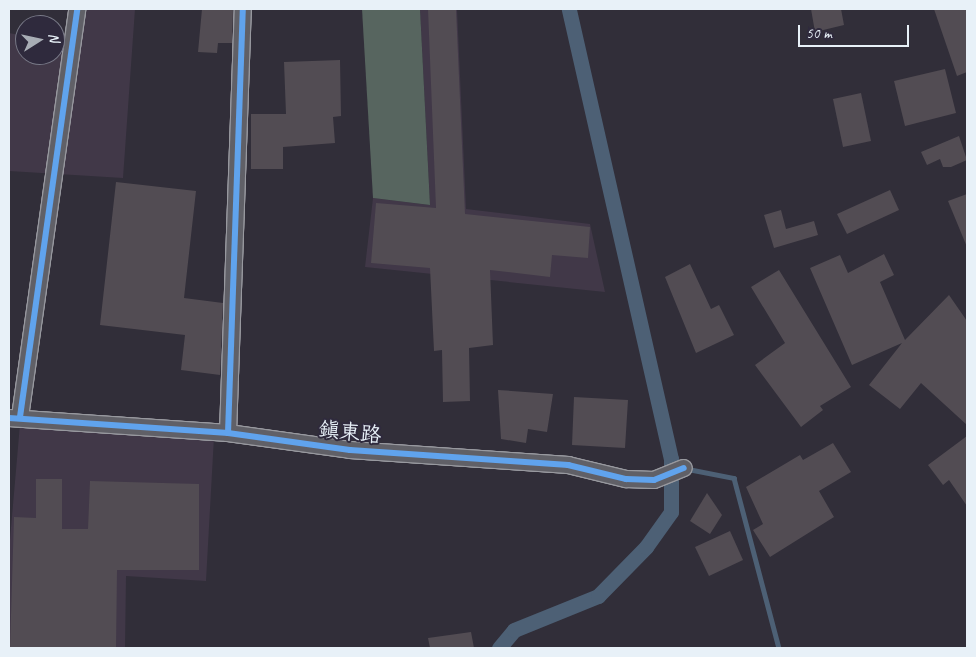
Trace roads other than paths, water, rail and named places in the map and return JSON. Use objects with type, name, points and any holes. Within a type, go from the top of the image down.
[{"type":"street","points":[[14,417],[77,9]]},
{"type":"street","points":[[228,432],[243,9]]},
{"type":"street","name":"鎮東路","points":[[14,417],[228,432],[350,450],[568,465],[626,479],[654,480],[684,468]]},
{"type":"waterway","points":[[499,648],[514,630],[598,596],[646,547],[671,512],[671,459],[569,9]]},
{"type":"waterway","points":[[688,469],[734,478],[779,648]]}]
